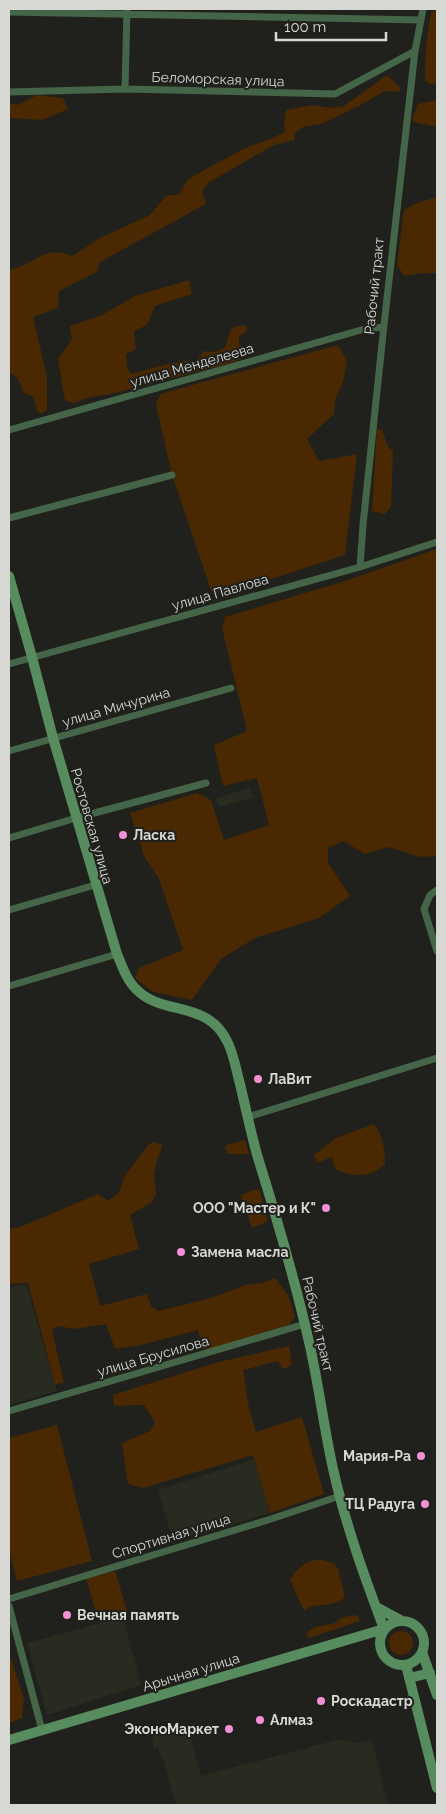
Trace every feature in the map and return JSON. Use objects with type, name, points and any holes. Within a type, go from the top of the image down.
[{"type":"street","name":"Рабочий тракт","points":[[360,567],[383,327],[415,51],[422,9]]},
{"type":"street","points":[[125,89],[127,11]]},
{"type":"street","points":[[9,12],[127,11],[421,20]]},
{"type":"street","name":"Беломорская улица","points":[[9,92],[125,89],[335,94],[415,51]]},
{"type":"street","name":"улица Менделеева","points":[[9,430],[361,330],[383,327]]},
{"type":"street","points":[[9,518],[172,475]]},
{"type":"street","name":"улица Павлова","points":[[9,664],[360,567],[437,542]]},
{"type":"street","name":"Ростовская улица","points":[[9,576],[52,738],[116,954],[128,979],[137,990],[149,999],[193,1012],[219,1027]]},
{"type":"street","name":"улица Мичурина","points":[[9,751],[231,688]]},
{"type":"street","points":[[9,838],[76,818],[206,784]]},
{"type":"street","points":[[9,910],[95,885]]},
{"type":"street","points":[[437,890],[430,895],[424,909],[437,951]]},
{"type":"street","points":[[9,986],[116,954]]},
{"type":"street","name":"Рабочий тракт","points":[[219,1027],[232,1052],[248,1117],[286,1249],[319,1387],[333,1471],[350,1533],[384,1629]]},
{"type":"street","points":[[248,1117],[437,1058]]},
{"type":"street","name":"улица Брусилова","points":[[9,1411],[304,1324]]},
{"type":"street","name":"Спортивная улица","points":[[9,1599],[268,1520],[340,1496]]},
{"type":"street","points":[[9,1606],[42,1730]]},
{"type":"street","points":[[376,1607],[402,1621],[414,1625],[422,1634],[424,1640],[420,1657],[400,1666],[384,1657],[380,1644],[384,1629],[396,1622],[402,1621]]},
{"type":"street","name":"Арычная улица","points":[[9,1740],[384,1629]]},
{"type":"street","points":[[365,1636],[380,1644]]},
{"type":"street","points":[[422,1652],[437,1695]]},
{"type":"street","points":[[408,1664],[430,1673]]},
{"type":"street","points":[[408,1664],[409,1678],[437,1788]]},
{"type":"street","points":[[409,1678],[430,1673]]},
{"type":"shaded area","points":[[437,10],[437,83],[430,84],[425,81],[426,45],[431,12]]},
{"type":"shaded area","points":[[387,75],[401,88],[399,92],[385,91],[321,124],[303,127],[295,133],[295,140],[274,145],[208,183],[202,192],[206,204],[100,262],[97,272],[59,291],[58,308],[33,317],[47,377],[47,410],[41,414],[37,411],[33,396],[25,394],[17,378],[9,372],[9,270],[54,252],[72,256],[100,238],[150,215],[166,196],[179,194],[187,180],[245,148],[285,132],[286,110],[313,105],[330,108],[344,106]]},
{"type":"shaded area","points":[[37,95],[63,98],[68,109],[42,120],[9,118],[9,103],[18,105]]},
{"type":"shaded area","points":[[437,100],[437,127],[414,122],[412,119],[418,104]]},
{"type":"shaded area","points":[[437,198],[437,273],[404,276],[397,265],[404,210]]},
{"type":"shaded area","points":[[189,280],[192,294],[155,306],[147,325],[134,331],[136,349],[126,354],[127,368],[132,374],[170,363],[195,361],[204,351],[214,352],[224,347],[231,330],[235,327],[247,325],[246,332],[239,336],[239,345],[247,350],[249,354],[227,364],[111,394],[91,397],[73,403],[65,400],[58,359],[72,339],[70,326],[102,315],[135,296]]},
{"type":"shaded area","points":[[338,345],[347,360],[343,382],[335,400],[334,414],[307,439],[319,461],[357,454],[345,555],[232,592],[212,593],[172,475],[156,405],[160,394]]},
{"type":"shaded area","points":[[377,429],[382,430],[388,447],[393,451],[391,507],[385,514],[372,511]]},
{"type":"shaded area","points":[[437,549],[437,856],[420,857],[389,847],[364,854],[344,841],[328,848],[328,863],[350,896],[319,918],[255,938],[221,959],[192,1000],[153,992],[135,978],[139,968],[183,950],[159,879],[144,856],[130,813],[197,793],[211,800],[224,840],[269,825],[257,778],[223,786],[214,745],[247,731],[222,628],[225,617],[345,581]]},
{"type":"shaded area","points":[[250,788],[253,798],[219,807],[216,798]]},
{"type":"shaded area","points":[[374,1124],[383,1143],[385,1153],[385,1164],[380,1169],[368,1174],[355,1175],[335,1169],[332,1157],[317,1163],[314,1155],[336,1138]]},
{"type":"shaded area","points":[[245,1140],[249,1154],[228,1154],[226,1145]]},
{"type":"shaded area","points":[[153,1142],[163,1145],[157,1160],[154,1176],[156,1194],[152,1202],[130,1215],[139,1249],[89,1264],[100,1306],[147,1294],[151,1306],[158,1311],[211,1298],[245,1285],[262,1283],[275,1278],[288,1295],[295,1316],[289,1325],[210,1349],[203,1349],[198,1330],[141,1345],[115,1349],[106,1324],[75,1329],[58,1326],[52,1330],[64,1383],[55,1384],[28,1283],[9,1284],[9,1229],[20,1227],[98,1194],[108,1201],[119,1193],[124,1177],[148,1145]]},
{"type":"shaded area","points":[[257,1189],[260,1191],[268,1221],[252,1228],[241,1195]]},
{"type":"shaded area","points":[[26,1284],[57,1391],[9,1405],[9,1288]]},
{"type":"shaded area","points":[[289,1346],[292,1364],[287,1368],[282,1368],[278,1361],[243,1370],[249,1408],[256,1432],[302,1417],[324,1494],[270,1513],[253,1455],[143,1488],[128,1484],[122,1443],[150,1431],[155,1422],[144,1405],[114,1406],[113,1395],[215,1363]]},
{"type":"shaded area","points":[[57,1425],[92,1561],[17,1581],[9,1549],[9,1438]]},
{"type":"shaded area","points":[[254,1459],[270,1513],[173,1542],[158,1490]]},
{"type":"shaded area","points":[[320,1559],[333,1563],[338,1568],[345,1597],[334,1603],[314,1606],[304,1611],[290,1580],[302,1565]]},
{"type":"shaded area","points":[[115,1571],[128,1614],[98,1620],[86,1578]]},
{"type":"shaded area","points":[[353,1615],[358,1616],[360,1621],[309,1638],[306,1634],[316,1627],[335,1623],[341,1618]]},
{"type":"shaded area","points":[[123,1617],[141,1685],[47,1715],[27,1643]]},
{"type":"shaded area","points":[[396,1631],[406,1631],[413,1638],[413,1648],[406,1655],[396,1655],[389,1648],[389,1638]]},
{"type":"shaded area","points":[[9,1658],[12,1661],[24,1699],[22,1718],[9,1723]]},
{"type":"shaded area","points":[[177,1724],[179,1731],[188,1729],[201,1776],[340,1739],[356,1743],[372,1740],[388,1805],[176,1805],[163,1757],[161,1757],[158,1747],[154,1748],[151,1731]]},
{"type":"place","name":"Ласка","points":[[123,835]]},
{"type":"place","name":"ЛаВит","points":[[258,1079]]},
{"type":"place","name":"ООО \"Мастер и К\"","points":[[326,1208]]},
{"type":"place","name":"Замена масла","points":[[181,1252]]},
{"type":"place","name":"Мария-Ра","points":[[421,1456]]},
{"type":"place","name":"ТЦ Радуга","points":[[425,1504]]},
{"type":"place","name":"Вечная память","points":[[67,1615]]},
{"type":"place","name":"Роскадастр","points":[[321,1701]]},
{"type":"place","name":"Алмаз","points":[[260,1720]]},
{"type":"place","name":"ЭконоМаркет","points":[[229,1729]]}]
